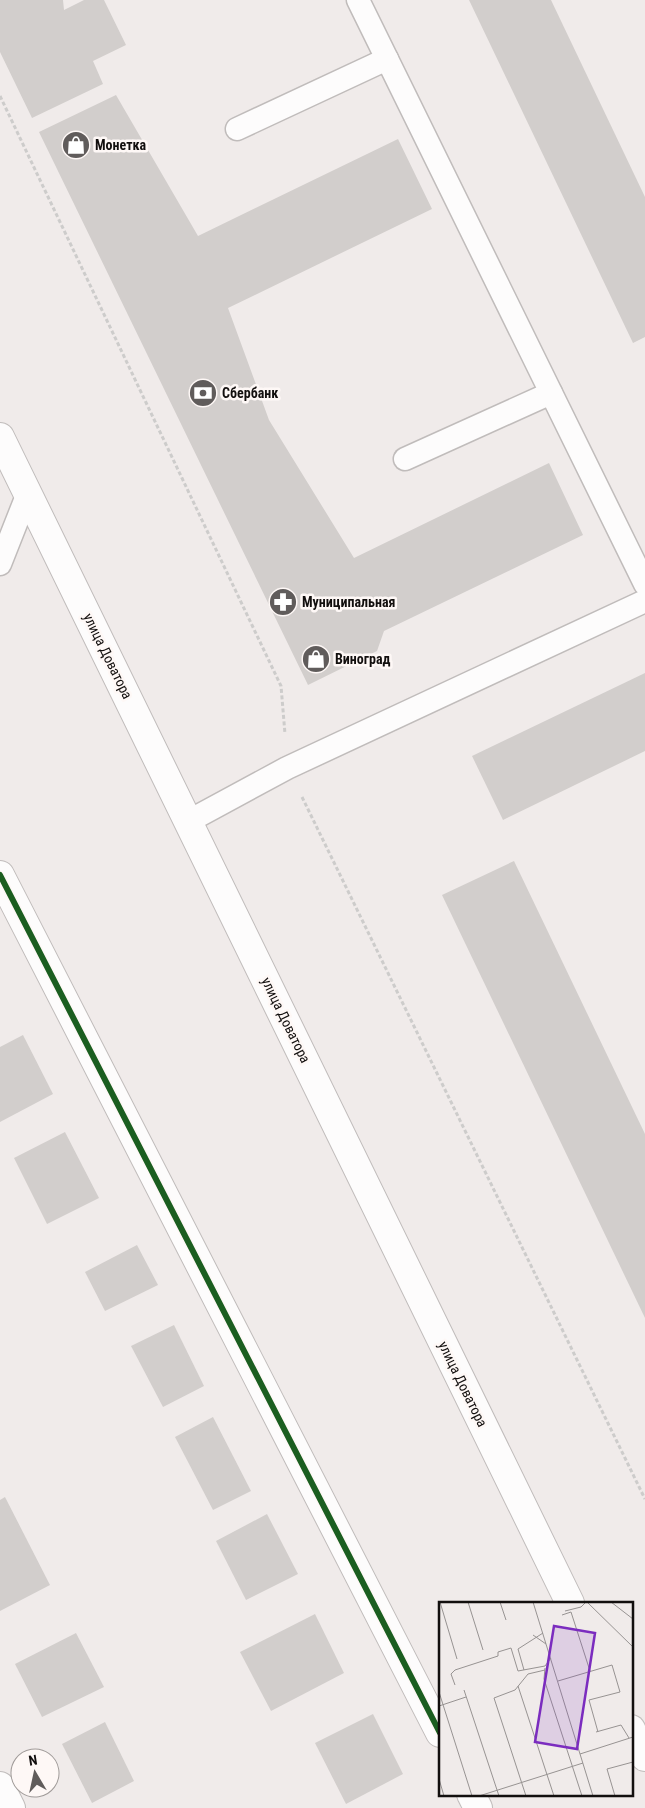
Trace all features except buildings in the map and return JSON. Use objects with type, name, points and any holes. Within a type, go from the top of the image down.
[{"type":"main road","name":"улица Доватора","points":[[0,437],[570,1602]]},
{"type":"main road","points":[[0,875],[439,1732]]},
{"type":"main road","points":[[632,1731],[645,1757]]},
{"type":"main road","points":[[0,1786],[11,1808]]},
{"type":"main road","points":[[472,1796],[478,1808]]},
{"type":"lane","points":[[358,0],[645,584]]},
{"type":"lane","points":[[237,129],[387,59]]},
{"type":"lane","points":[[405,459],[550,393]]},
{"type":"lane","points":[[0,564],[28,493]]},
{"type":"lane","points":[[189,821],[287,768],[645,602]]},
{"type":"path","points":[[0,96],[282,686],[287,768],[645,1499]]},
{"type":"cycle path","points":[[0,875],[439,1731]]},
{"type":"place","name":"Монетка","points":[[76,145]]},
{"type":"place","name":"Сбербанк","points":[[203,393]]},
{"type":"place","name":"Муниципальная","points":[[283,602]]},
{"type":"place","name":"Виноград","points":[[316,659]]}]
